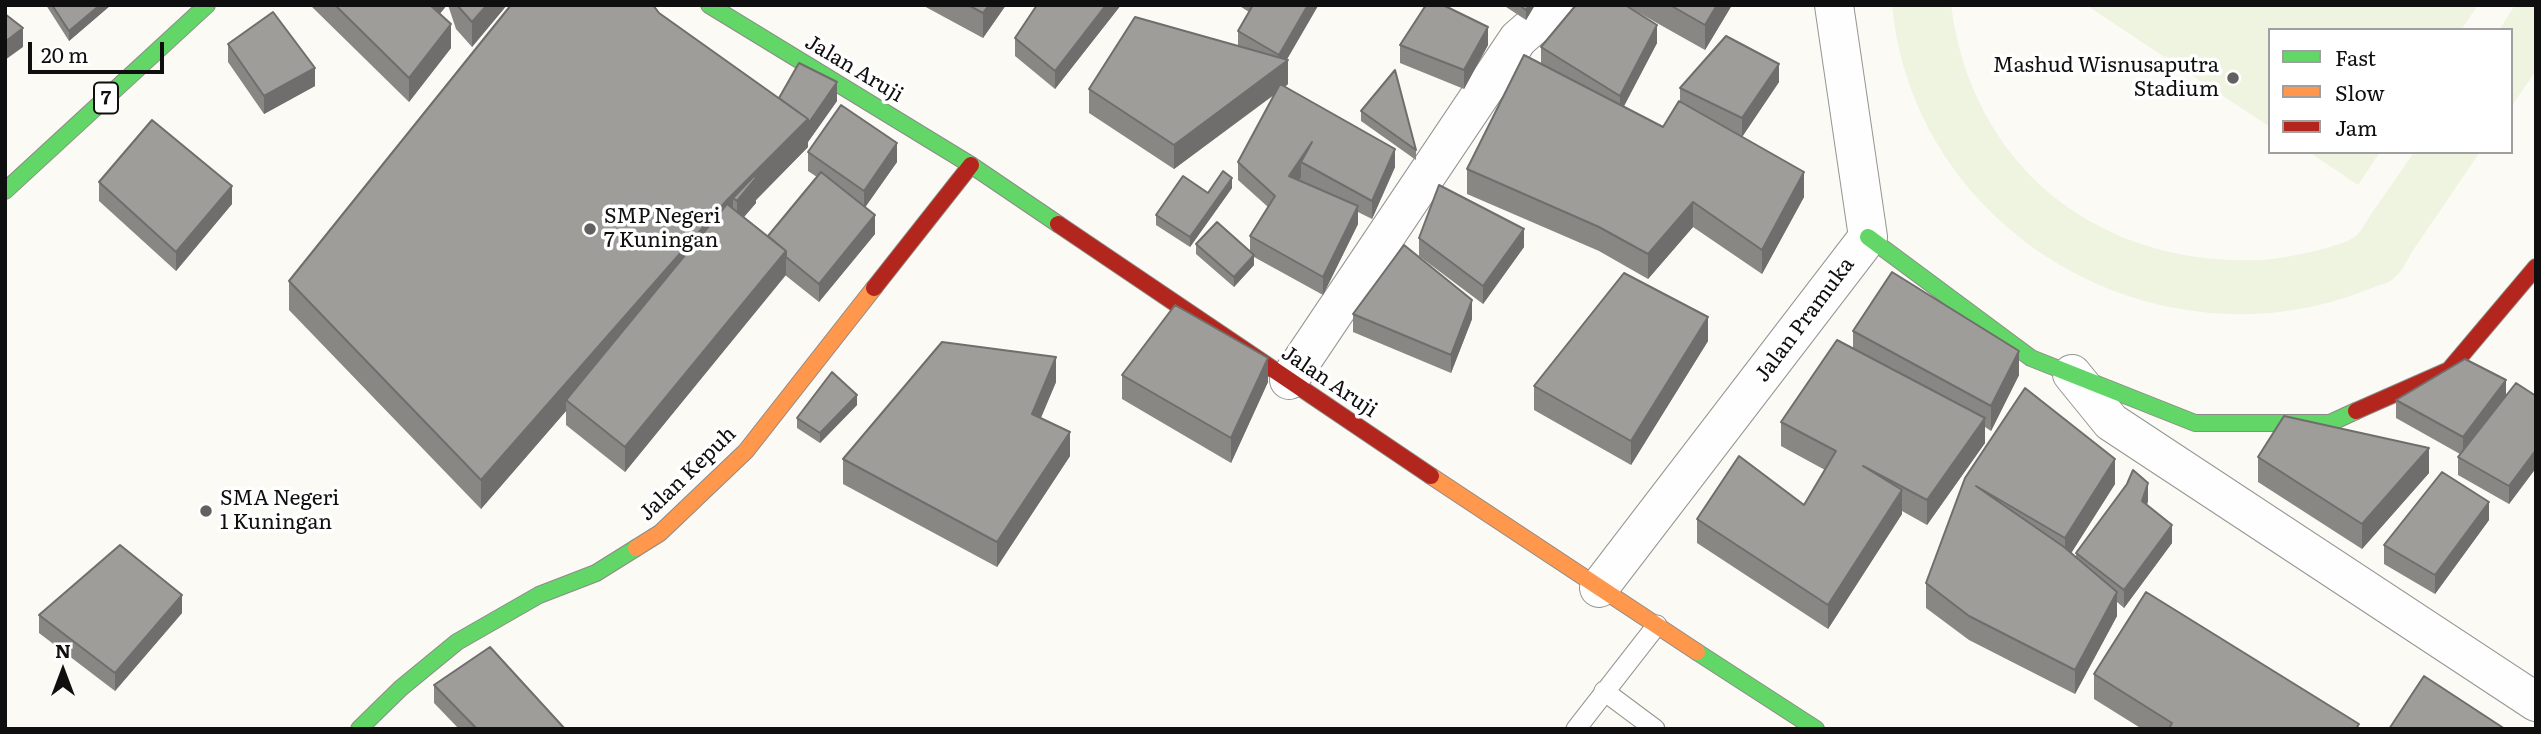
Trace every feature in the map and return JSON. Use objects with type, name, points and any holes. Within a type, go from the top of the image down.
[{"type":"street","name":"7","points":[[5,191],[207,5]]},
{"type":"street","name":"Jalan Aruji","points":[[709,5],[971,164],[1600,588],[1816,729]]},
{"type":"street","points":[[1289,380],[1518,39],[1558,5]]},
{"type":"street","name":"Jalan Pramuka","points":[[1600,588],[1868,237],[1834,5]]},
{"type":"street","name":"Jalan Kepuh","points":[[359,729],[401,688],[457,642],[539,595],[596,573],[660,533],[746,451],[971,164]]},
{"type":"street","points":[[1868,237],[2031,358],[2195,423],[2330,423],[2449,370],[2536,267]]},
{"type":"street","points":[[2072,374],[2111,422],[2536,702]]},
{"type":"lane","points":[[1576,729],[1657,625]]},
{"type":"lane","points":[[1604,691],[1655,729]]},
{"type":"green space","points":[[1892,5],[1951,5],[1964,63],[1985,114],[2015,158],[2052,196],[2096,225],[2146,245],[2200,257],[2268,259],[2325,248],[2349,240],[2362,228],[2413,154],[2479,154],[2402,269],[2389,282],[2331,302],[2287,311],[2216,313],[2147,302],[2083,277],[2025,241],[1975,195],[1934,139],[1906,75]]},
{"type":"green space","name":"Mashud Wisnusaputra Stadium","points":[[2086,5],[2478,5],[2462,28],[2268,28],[2268,126]]},
{"type":"green space","points":[[2515,5],[2536,5],[2536,71],[2513,104],[2513,28],[2500,28]]},
{"type":"green space","points":[[2312,154],[2379,154],[2358,185]]},
{"type":"building","points":[[52,5],[100,5],[69,31]]},
{"type":"building","points":[[335,5],[430,5],[451,24],[409,78]]},
{"type":"building","points":[[457,5],[487,5],[472,22]]},
{"type":"building","points":[[511,5],[653,5],[659,13],[808,119],[727,200],[481,480],[289,281]]},
{"type":"building","points":[[968,5],[989,5],[983,13]]},
{"type":"building","points":[[1037,5],[1106,5],[1055,71],[1015,38]]},
{"type":"building","points":[[1253,5],[1308,5],[1279,55],[1238,31]]},
{"type":"building","points":[[1426,5],[1443,5],[1488,27],[1464,70],[1400,45]]},
{"type":"building","points":[[1576,5],[1625,5],[1657,25],[1620,96],[1541,47]]},
{"type":"building","points":[[1670,5],[1717,5],[1705,25]]},
{"type":"building","points":[[273,12],[315,68],[264,96],[228,44]]},
{"type":"building","points":[[5,14],[23,28],[5,42]]},
{"type":"building","points":[[1135,17],[1288,60],[1174,145],[1089,89]]},
{"type":"building","points":[[1726,36],[1779,64],[1742,118],[1680,88]]},
{"type":"building","points":[[1524,55],[1663,127],[1679,101],[1804,172],[1762,250],[1693,202],[1648,254],[1599,227],[1467,169]]},
{"type":"building","points":[[799,63],[837,82],[808,124],[808,119],[779,98]]},
{"type":"building","points":[[1395,70],[1416,150],[1361,111]]},
{"type":"building","points":[[1280,84],[1395,149],[1372,201],[1301,162],[1312,142],[1289,176],[1358,206],[1323,277],[1250,236],[1275,196],[1238,162]]},
{"type":"building","points":[[841,105],[897,143],[864,191],[808,152]]},
{"type":"building","points":[[152,120],[232,186],[176,252],[99,182]]},
{"type":"building","points":[[1223,171],[1232,178],[1190,237],[1156,215],[1183,176],[1208,193]]},
{"type":"building","points":[[821,172],[875,215],[819,284],[786,257],[786,251],[768,236]]},
{"type":"building","points":[[754,176],[756,178],[737,201],[733,198]]},
{"type":"building","points":[[1439,185],[1524,229],[1483,286],[1419,238]]},
{"type":"building","points":[[727,204],[786,251],[625,447],[566,400]]},
{"type":"building","points":[[1217,222],[1254,255],[1234,277],[1196,244]]},
{"type":"building","points":[[1404,245],[1472,300],[1451,355],[1353,314]]},
{"type":"building","points":[[1892,272],[2019,351],[1991,406],[1853,331]]},
{"type":"building","points":[[1624,273],[1708,317],[1631,441],[1534,386]]},
{"type":"building","points":[[1175,305],[1268,358],[1231,438],[1122,375]]},
{"type":"building","points":[[1837,340],[1985,418],[1927,500],[1863,466],[1902,490],[1828,605],[1697,519],[1739,456],[1804,505],[1836,451],[1781,422]]},
{"type":"building","points":[[942,342],[1056,357],[1032,414],[1070,432],[997,542],[843,459]]},
{"type":"building","points":[[2465,359],[2506,380],[2463,437],[2396,400]]},
{"type":"building","points":[[832,372],[857,395],[820,433],[797,418]]},
{"type":"building","points":[[2516,383],[2536,396],[2536,450],[2509,486],[2458,457]]},
{"type":"building","points":[[2025,388],[2115,459],[2065,538],[1976,486],[2064,547],[2117,592],[2075,670],[1969,616],[1926,583],[1965,478]]},
{"type":"building","points":[[2284,416],[2429,448],[2362,524],[2258,457]]},
{"type":"building","points":[[2133,470],[2148,483],[2142,501],[2172,525],[2124,590],[2076,553],[2127,484]]},
{"type":"building","points":[[2442,472],[2489,502],[2435,575],[2384,545]]},
{"type":"building","points":[[120,545],[182,595],[115,673],[39,615]]},
{"type":"building","points":[[2146,592],[2359,724],[2356,729],[2169,729],[2172,723],[2094,674]]},
{"type":"building","points":[[490,647],[565,729],[477,729],[434,685]]},
{"type":"building","points":[[2424,676],[2505,729],[2389,729]]},
{"type":"traffic: fast","points":[[5,191],[207,5]]},
{"type":"traffic: fast","points":[[709,5],[971,165],[1058,224]]},
{"type":"traffic: fast","points":[[1868,237],[2031,358],[2195,423],[2330,423],[2356,411]]},
{"type":"traffic: fast","points":[[359,729],[401,688],[457,642],[539,595],[596,573],[636,548]]},
{"type":"traffic: fast","points":[[1697,652],[1816,729]]},
{"type":"traffic: slow","points":[[636,548],[660,533],[746,451],[874,288]]},
{"type":"traffic: slow","points":[[1431,476],[1697,652]]},
{"type":"traffic: jam","points":[[874,288],[971,165]]},
{"type":"traffic: jam","points":[[1058,224],[1431,476]]},
{"type":"traffic: jam","points":[[2356,411],[2449,370],[2536,267]]},
{"type":"place","name":"Mashud Wisnusaputra Stadium","points":[[2233,78]]},
{"type":"place","name":"SMP Negeri 7 Kuningan","points":[[590,229]]},
{"type":"place","name":"SMA Negeri 1 Kuningan","points":[[206,511]]}]
